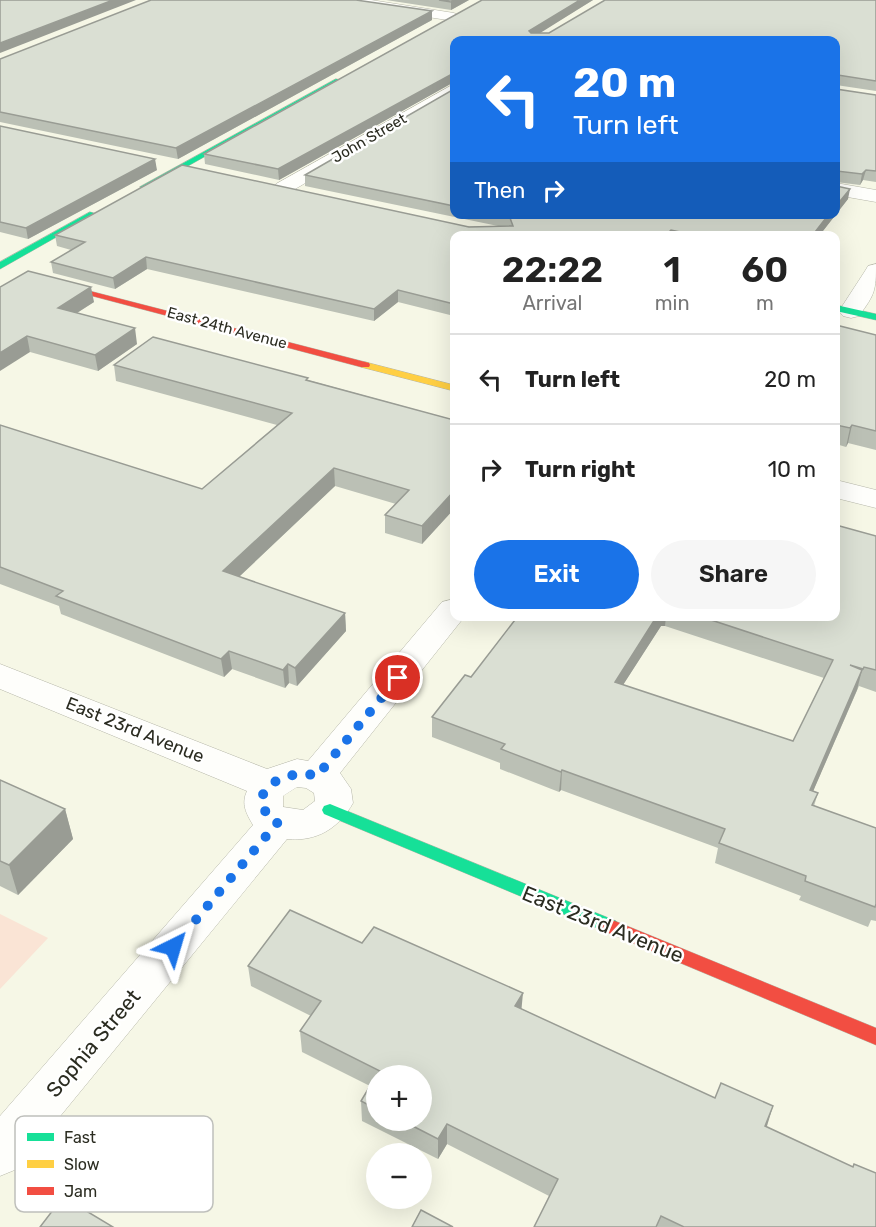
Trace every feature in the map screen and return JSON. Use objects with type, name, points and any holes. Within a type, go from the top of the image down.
[{"type":"street","points":[[342,0],[459,14]]},
{"type":"street","points":[[435,27],[459,14]]},
{"type":"street","points":[[132,193],[354,71]]},
{"type":"street","name":"John Street","points":[[278,187],[450,91]]},
{"type":"street","points":[[158,161],[206,172]]},
{"type":"street","points":[[278,187],[306,193]]},
{"type":"street","points":[[840,190],[876,196]]},
{"type":"street","points":[[4,268],[100,210]]},
{"type":"street","points":[[876,271],[843,309],[876,316]]},
{"type":"street","name":"East 24th Avenue","points":[[34,277],[450,387]]},
{"type":"street","points":[[840,490],[876,499]]},
{"type":"street","points":[[323,793],[297,773],[287,775],[273,804],[288,825],[312,823],[323,793],[450,615]]},
{"type":"street","name":"East 23rd Avenue","points":[[0,676],[273,804]]},
{"type":"street","name":"East 23rd Avenue","points":[[323,793],[876,1037]]},
{"type":"street","name":"Sophia Street","points":[[30,1116],[273,804]]},
{"type":"street","name":"Sophia Street","points":[[0,1154],[15,1135]]},
{"type":"shaded area","points":[[0,914],[48,938],[0,989]]},
{"type":"building","points":[[0,0],[113,0],[0,43]]},
{"type":"building","points":[[151,0],[356,0],[432,11],[176,148],[0,112],[0,59]]},
{"type":"building","points":[[482,0],[580,0],[529,31],[549,33],[605,0],[876,0],[876,81],[840,75],[840,36],[450,36],[450,75],[278,169],[204,154]]},
{"type":"building","points":[[840,90],[876,95],[876,171],[866,170],[862,174],[840,171]]},
{"type":"building","points":[[450,91],[450,205],[305,175]]},
{"type":"building","points":[[0,126],[155,159],[26,228],[0,222]]},
{"type":"building","points":[[182,165],[469,227],[513,226],[510,219],[825,219],[816,231],[450,231],[450,303],[398,290],[374,309],[146,257],[113,278],[51,262],[85,242],[55,235]]},
{"type":"building","points":[[840,187],[850,189],[840,201]]},
{"type":"building","points":[[28,271],[91,287],[58,308],[135,328],[95,355],[27,336],[0,353],[0,287]]},
{"type":"building","points":[[840,326],[876,335],[876,431],[852,425],[850,428],[840,426]]},
{"type":"building","points":[[153,337],[450,419],[450,495],[422,526],[385,515],[409,490],[334,468],[223,571],[345,613],[295,668],[288,664],[283,670],[229,651],[221,659],[56,596],[63,591],[0,567],[0,425],[202,489],[292,413],[114,365]]},
{"type":"building","points":[[840,526],[876,536],[876,670],[850,665],[862,670],[810,790],[818,793],[812,805],[876,828],[875,907],[805,881],[806,876],[719,843],[725,829],[562,770],[561,772],[501,749],[505,744],[432,717],[465,675],[471,677],[514,621],[654,621],[615,682],[793,741],[833,660],[714,621],[840,621]]},
{"type":"building","points":[[0,780],[65,809],[9,865],[0,861]]},
{"type":"building","points":[[290,910],[362,943],[374,927],[523,993],[515,1006],[715,1098],[721,1083],[773,1106],[765,1126],[853,1167],[854,1164],[876,1173],[876,1227],[684,1227],[661,1216],[656,1227],[534,1227],[558,1179],[447,1124],[438,1139],[422,1131],[432,1131],[432,1065],[368,1065],[300,1031],[321,1001],[248,966]]},
{"type":"building","points":[[366,1093],[366,1104],[361,1101]]},
{"type":"building","points":[[421,1210],[453,1227],[412,1227]]},
{"type":"building","points":[[52,1212],[88,1212],[113,1227],[40,1227]]},
{"type":"traffic: fast","points":[[144,187],[338,80]]},
{"type":"traffic: fast","points":[[0,266],[93,214]]},
{"type":"traffic: fast","points":[[840,309],[876,317]]},
{"type":"traffic: fast","points":[[330,810],[610,926]]},
{"type":"traffic: slow","points":[[365,365],[450,387]]},
{"type":"traffic: jam","points":[[50,282],[365,365]]},
{"type":"traffic: jam","points":[[610,926],[876,1037]]},
{"type":"route","points":[[173,947],[278,822],[268,817],[262,801],[269,785],[277,779],[297,773],[317,776],[398,678]]}]
